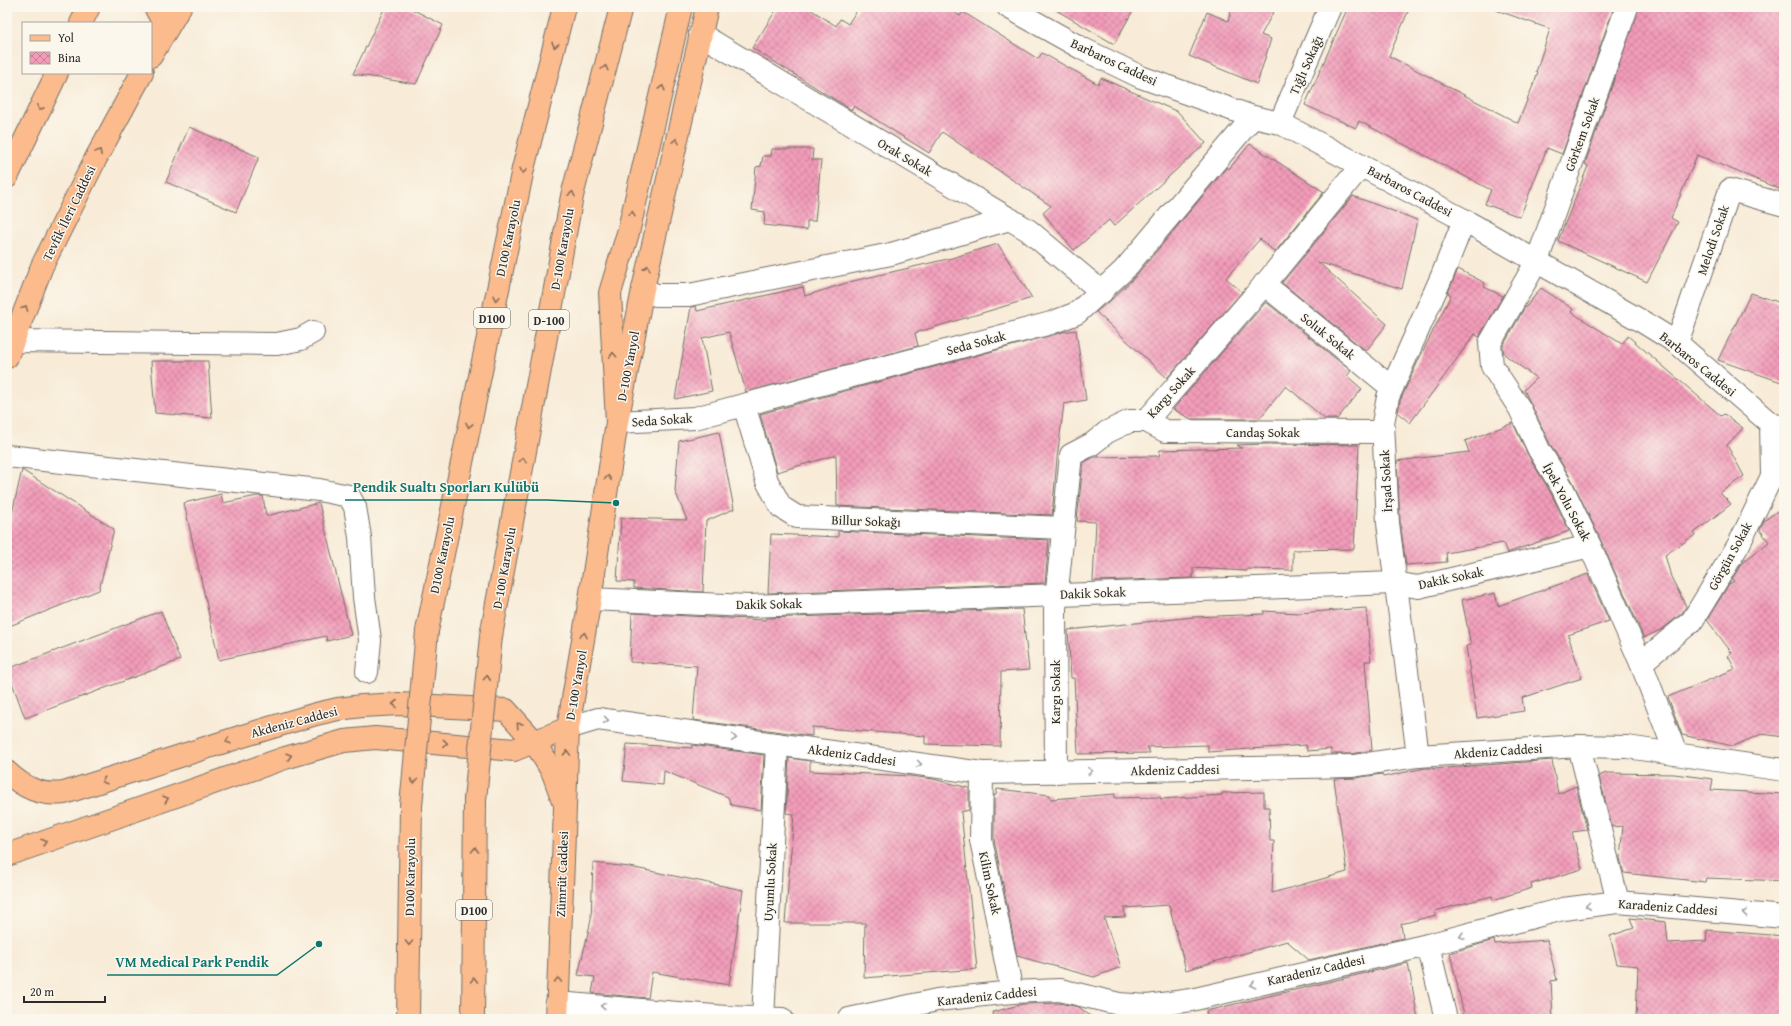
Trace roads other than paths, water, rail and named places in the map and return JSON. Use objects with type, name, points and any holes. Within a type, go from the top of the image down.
[{"type":"main road","points":[[82,22],[89,7]]},
{"type":"main road","points":[[155,7],[161,18],[161,37]]},
{"type":"main road","points":[[152,54],[180,7]]},
{"type":"main road","name":"D100 Karayolu","points":[[408,1019],[411,806],[427,631],[523,169],[564,7]]},
{"type":"main road","name":"D-100 Karayolu","points":[[491,636],[572,196],[620,7]]},
{"type":"main road","points":[[617,422],[610,293],[628,232],[681,7]]},
{"type":"main road","name":"D-100 Yanyol","points":[[568,728],[590,599],[617,422],[642,289],[707,7]]},
{"type":"main road","points":[[7,177],[57,74]]},
{"type":"main road","name":"Tevfik İleri Caddesi","points":[[10,349],[42,266],[95,160],[141,74]]},
{"type":"main road","name":"D100","points":[[473,1019],[475,800],[491,636]]},
{"type":"main road","name":"Akdeniz Caddesi","points":[[7,772],[28,788],[51,795],[64,793],[316,714],[378,705],[399,704],[506,710],[534,741],[553,773],[565,806]]},
{"type":"main road","points":[[7,855],[285,758],[344,741],[375,738],[514,750],[568,728]]},
{"type":"main road","name":"Zümrüt Caddesi","points":[[557,1011],[568,728]]},
{"type":"street","name":"Barbaros Caddesi","points":[[1008,7],[1083,49],[1141,77],[1253,117],[1280,124],[1464,220],[1676,343],[1780,431]]},
{"type":"street","name":"Tığlı Sokağı","points":[[1280,124],[1330,7]]},
{"type":"street","name":"Görkem Sokak","points":[[1537,261],[1627,7]]},
{"type":"street","name":"Orak Sokak","points":[[700,34],[1028,230],[1102,292]]},
{"type":"street","name":"Seda Sokak","points":[[617,422],[695,418],[1051,323],[1077,313],[1102,292],[1124,270],[1253,117]]},
{"type":"street","name":"Kargı Sokak","points":[[1056,772],[1056,595],[1071,455],[1092,444],[1107,432],[1130,421],[1146,421],[1264,284],[1361,166]]},
{"type":"street","name":"Melodi Sokak","points":[[1676,343],[1730,190],[1784,205]]},
{"type":"street","points":[[642,289],[656,295],[689,294],[890,254],[1010,219]]},
{"type":"street","name":"İrşad Sokak","points":[[1418,756],[1388,523],[1383,423],[1392,388],[1442,276],[1464,220]]},
{"type":"street","name":"İpek Yolu Sokak","points":[[1537,261],[1490,343],[1492,366],[1520,409],[1540,450],[1562,487],[1590,546],[1641,663],[1676,754]]},
{"type":"street","name":"Soluk Sokak","points":[[1264,284],[1392,388]]},
{"type":"street","points":[[10,349],[277,344],[301,339],[313,332]]},
{"type":"street","name":"Billur Sokağı","points":[[744,406],[767,481],[781,507],[797,517],[1063,528]]},
{"type":"street","name":"Candaş Sokak","points":[[1146,421],[1165,432],[1383,432]]},
{"type":"street","name":"Görgün Sokak","points":[[1641,663],[1692,621],[1739,544],[1772,476],[1780,431]]},
{"type":"street","points":[[7,456],[319,490],[350,496],[355,507],[360,537],[364,597],[370,640],[367,672]]},
{"type":"street","name":"Dakik Sokak","points":[[590,599],[748,606],[1395,583],[1418,587],[1590,546]]},
{"type":"street","name":"Akdeniz Caddesi","points":[[568,728],[598,718],[982,773],[1353,766],[1418,756],[1579,746],[1627,747],[1784,770]]},
{"type":"street","name":"Uyumlu Sokak","points":[[769,1019],[777,744]]},
{"type":"street","points":[[1579,746],[1618,902]]},
{"type":"street","name":"Kilim Sokak","points":[[982,773],[981,840],[1012,992]]},
{"type":"street","name":"Karadeniz Caddesi","points":[[849,1019],[937,1000],[1012,992],[1060,990],[1119,1004],[1148,1006],[1191,1000],[1428,945],[1563,910],[1618,902],[1784,917]]},
{"type":"street","points":[[1428,945],[1446,1019]]},
{"type":"street","points":[[557,1011],[769,1019]]},
{"type":"place","name":"Pendik Sualtı Sporları Kulübü","points":[[616,503]]},
{"type":"place","name":"VM Medical Park Pendik","points":[[319,944]]}]
